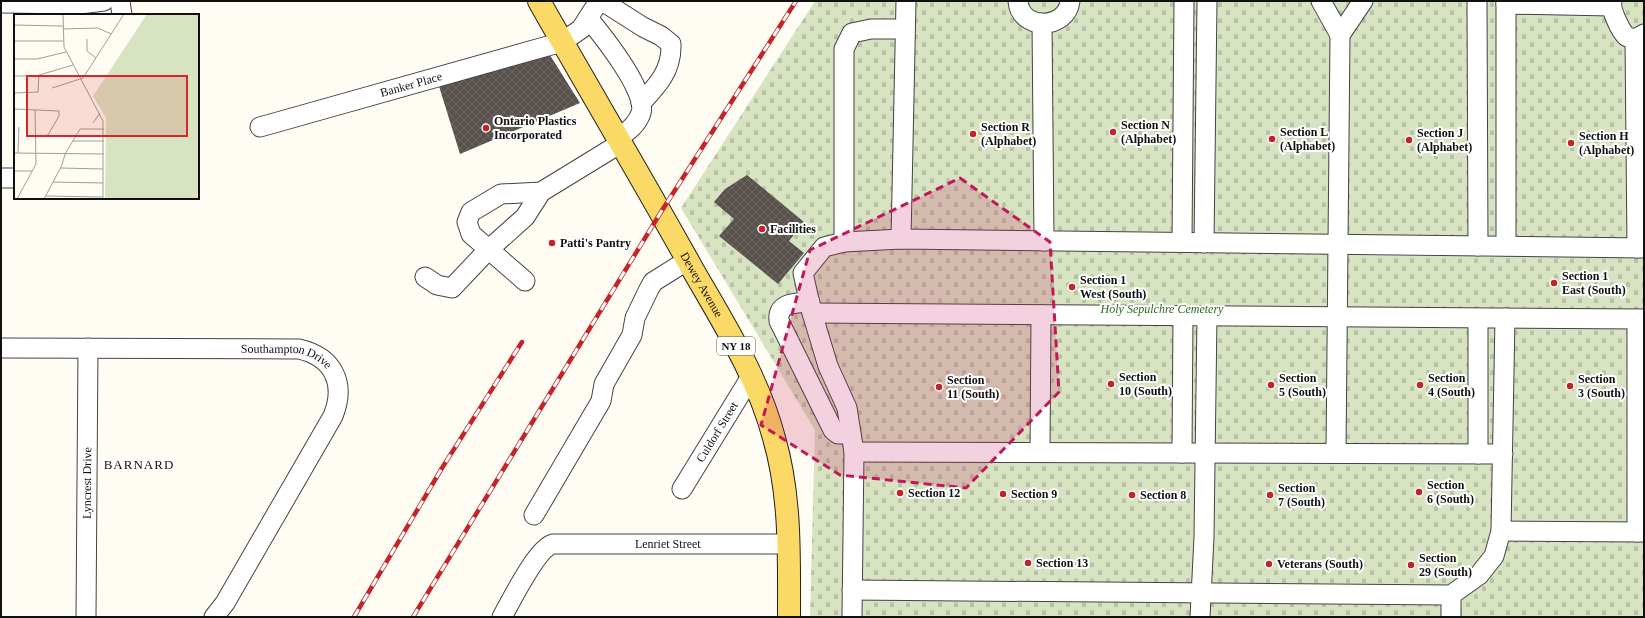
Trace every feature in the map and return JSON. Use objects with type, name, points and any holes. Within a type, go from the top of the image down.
[{"type":"main road","name":"Dewey Avenue","points":[[539,1],[620,140],[752,375],[766,410],[781,468],[789,544],[788,617]]},
{"type":"street","points":[[1,3],[80,4],[104,1]]},
{"type":"street","points":[[120,1],[122,14]]},
{"type":"street","points":[[562,42],[580,29],[599,1]]},
{"type":"street","points":[[602,1],[644,28],[661,36],[670,44],[671,57],[669,66],[653,90],[641,103]]},
{"type":"street","points":[[901,239],[906,1]]},
{"type":"street","points":[[1018,1],[1022,12],[1028,19],[1035,23],[1052,23],[1060,19],[1066,13],[1070,1]]},
{"type":"street","points":[[1182,242],[1184,1]]},
{"type":"street","points":[[1204,242],[1206,1]]},
{"type":"street","points":[[1321,1],[1340,35],[1336,452]]},
{"type":"street","points":[[1340,35],[1363,1]]},
{"type":"street","points":[[1477,1],[1478,246]]},
{"type":"street","points":[[852,617],[852,443],[847,408],[828,366],[811,308],[803,273],[824,247],[844,242],[901,239],[1640,248],[1640,37],[1626,36],[1616,20],[1612,3],[1506,2],[1506,246]]},
{"type":"street","points":[[425,277],[437,285],[452,288],[488,250],[525,217],[541,192],[620,140],[632,128],[641,113],[641,103],[633,80],[588,18]]},
{"type":"street","points":[[1042,23],[1044,241]]},
{"type":"street","points":[[844,242],[844,49],[852,33],[871,28],[905,29]]},
{"type":"street","name":"Banker Place","points":[[260,127],[562,42]]},
{"type":"street","points":[[1,178],[14,178]]},
{"type":"street","points":[[525,280],[471,234],[467,222],[471,212],[501,194],[541,192]]},
{"type":"street","points":[[534,515],[601,401],[604,384],[632,335],[635,318],[653,282],[688,260]]},
{"type":"street","points":[[1502,454],[1336,452],[1040,452],[852,443],[833,430],[779,321],[778,315],[782,308],[791,303],[811,308],[1041,315],[1640,319],[1640,532],[1502,531]]},
{"type":"street","points":[[1040,452],[1041,315]]},
{"type":"street","points":[[1182,453],[1183,316]]},
{"type":"street","points":[[1200,617],[1202,592],[1207,316]]},
{"type":"street","points":[[1478,318],[1478,454]]},
{"type":"street","points":[[852,590],[1451,595],[1479,575],[1494,556],[1502,531],[1504,318]]},
{"type":"street","name":"Southampton Drive","points":[[1,348],[299,349],[320,356],[336,376],[339,400],[333,416],[225,603],[214,617]]},
{"type":"street","name":"Lyncrest Drive","points":[[86,617],[88,348]]},
{"type":"street","name":"Culdorf Street","points":[[682,489],[752,375]]},
{"type":"street","name":"Lenriet Street","points":[[502,617],[538,555],[547,546],[567,544],[789,544]]},
{"type":"street","points":[[1451,595],[1451,617]]},
{"type":"highlighted area","points":[[960,178],[1050,242],[1059,392],[966,488],[840,475],[761,425],[810,250]]},
{"type":"green space","name":"Holy Sepulchre Cemetery","points":[[815,1],[1644,1],[1644,617],[810,617],[815,430],[681,208]]},
{"type":"building","name":"Ontario Plastics Incorporated","points":[[548,52],[580,103],[460,154],[438,83]]},
{"type":"building","name":"Facilities","points":[[747,175],[804,222],[789,241],[804,253],[778,284],[719,236],[734,219],[714,202],[725,189]]},
{"type":"railway","points":[[413,617],[661,212],[796,1]]},
{"type":"railway","points":[[354,617],[442,468],[522,342]]},
{"type":"place","name":"Ontario Plastics Incorporated","points":[[486,128]]},
{"type":"place","name":"Section N (Alphabet)","points":[[1113,132]]},
{"type":"place","name":"Section R (Alphabet)","points":[[973,134]]},
{"type":"place","name":"Section L (Alphabet)","points":[[1272,139]]},
{"type":"place","name":"Section J (Alphabet)","points":[[1409,140]]},
{"type":"place","name":"Section H (Alphabet)","points":[[1571,143]]},
{"type":"place","name":"Facilities","points":[[762,229]]},
{"type":"place","name":"Patti's Pantry","points":[[552,243]]},
{"type":"place","name":"Section 1 East (South)","points":[[1554,283]]},
{"type":"place","name":"Section 1 West (South)","points":[[1072,287]]},
{"type":"place","name":"Section 10 (South)","points":[[1111,384]]},
{"type":"place","name":"Section 5 (South)","points":[[1271,385]]},
{"type":"place","name":"Section 4 (South)","points":[[1420,385]]},
{"type":"place","name":"Section 3 (South)","points":[[1570,386]]},
{"type":"place","name":"Section 11 (South)","points":[[939,387]]},
{"type":"place","name":"Section 6 (South)","points":[[1419,492]]},
{"type":"place","name":"Section 12","points":[[900,493]]},
{"type":"place","name":"Section 9","points":[[1003,494]]},
{"type":"place","name":"Section 8","points":[[1132,495]]},
{"type":"place","name":"Section 7 (South)","points":[[1270,495]]},
{"type":"place","name":"Section 13","points":[[1028,563]]},
{"type":"place","name":"Veterans (South)","points":[[1269,564]]},
{"type":"place","name":"Section 29 (South)","points":[[1411,565]]},
{"type":"district","name":"BARNARD","points":[[139,464]]}]
